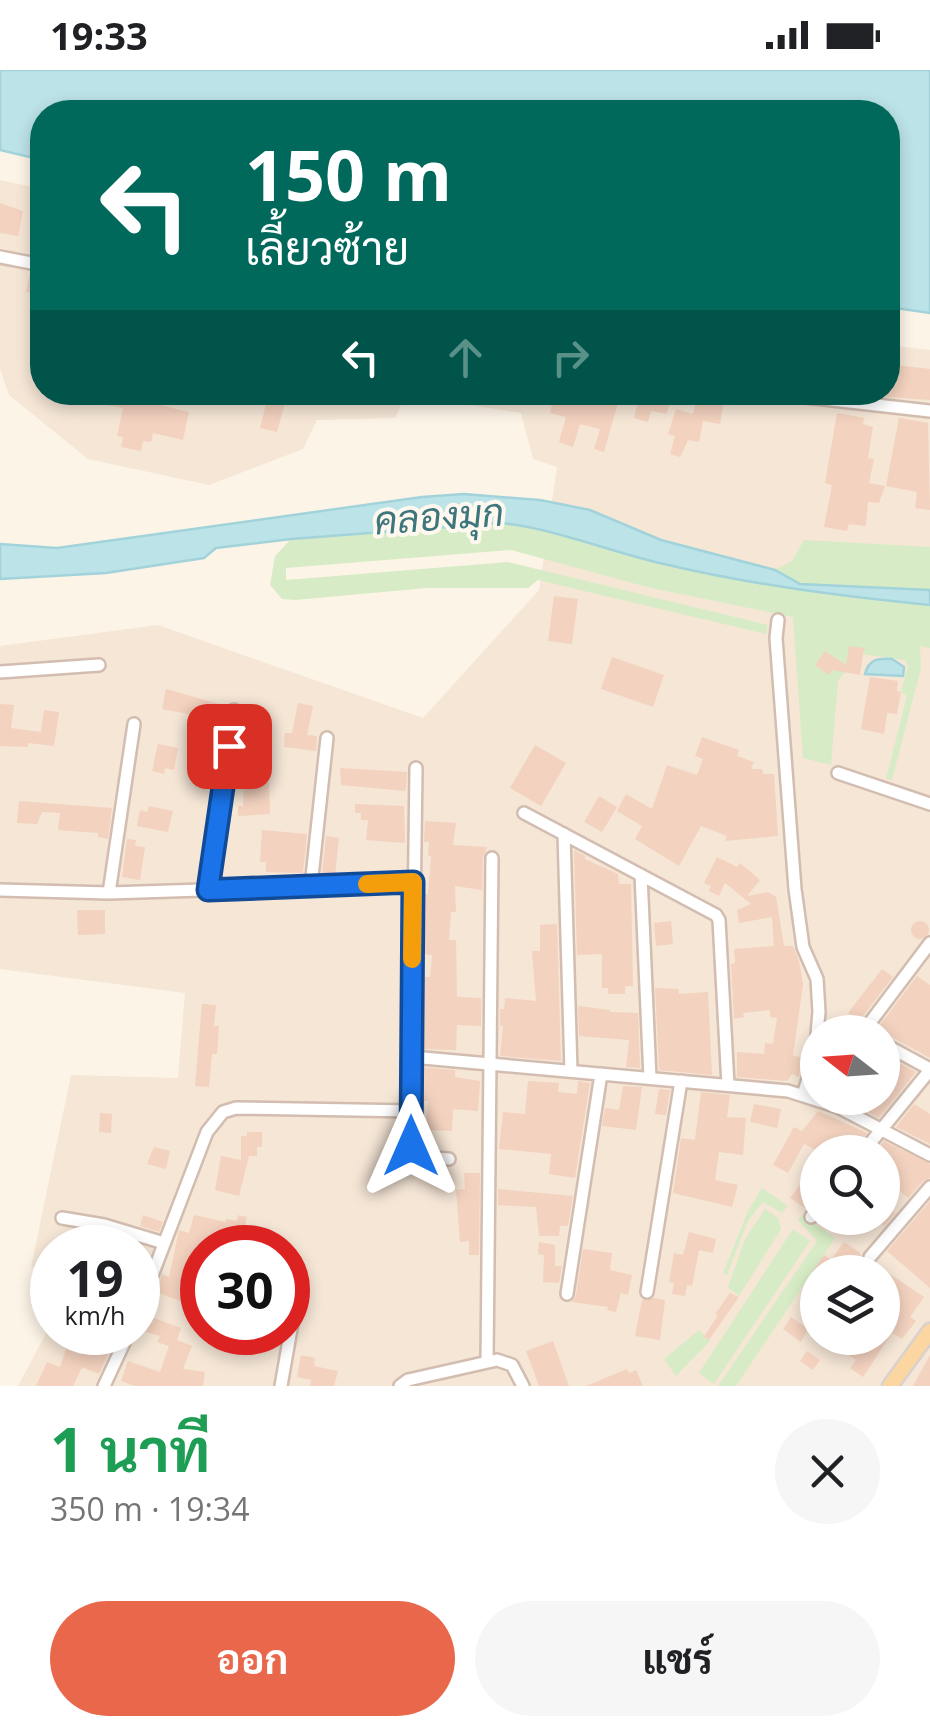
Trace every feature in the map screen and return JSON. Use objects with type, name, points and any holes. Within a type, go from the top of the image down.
[{"type":"main road","points":[[890,1386],[930,1331]]},
{"type":"street","points":[[0,257],[30,263]]},
{"type":"street","points":[[877,405],[930,411]]},
{"type":"street","points":[[778,620],[776,638],[795,889],[803,947],[817,979],[819,1015]]},
{"type":"street","points":[[0,672],[100,665]]},
{"type":"street","points":[[208,890],[234,710]]},
{"type":"street","points":[[108,893],[134,724]]},
{"type":"street","points":[[311,886],[328,738]]},
{"type":"street","points":[[416,768],[413,1151],[421,1156],[449,1159]]},
{"type":"street","points":[[838,773],[930,804]]},
{"type":"street","points":[[524,812],[711,912],[719,920],[728,1086]]},
{"type":"street","points":[[564,834],[571,1071]]},
{"type":"street","points":[[486,1362],[492,858]]},
{"type":"street","points":[[641,875],[650,1078]]},
{"type":"street","points":[[0,890],[108,893],[413,882]]},
{"type":"street","points":[[876,1015],[930,943]]},
{"type":"street","points":[[876,1135],[930,1069],[900,1053]]},
{"type":"street","points":[[412,1057],[800,1095]]},
{"type":"street","points":[[567,1294],[601,1074]]},
{"type":"street","points":[[647,1292],[682,1081]]},
{"type":"street","points":[[160,1254],[206,1132],[224,1112],[236,1108],[412,1111]]},
{"type":"street","points":[[853,1115],[930,1155]]},
{"type":"street","points":[[872,1255],[930,1187]]},
{"type":"street","points":[[62,1218],[104,1225],[164,1243]]},
{"type":"street","points":[[104,1386],[118,1355]]},
{"type":"street","points":[[281,1386],[286,1355]]},
{"type":"street","points":[[400,1386],[408,1380],[497,1360],[512,1365],[523,1386]]},
{"type":"shaded area","points":[[0,180],[30,186],[30,405],[401,405],[395,418],[317,420],[303,449],[209,485],[88,459],[9,395],[0,369]]},
{"type":"shaded area","points":[[900,346],[930,350],[930,1386],[18,1386],[34,1355],[160,1355],[160,1225],[40,1225],[71,1075],[178,1078],[185,993],[0,969],[0,646],[158,625],[423,718],[539,590],[557,467],[533,459],[521,413],[470,405],[900,405]]},
{"type":"green space","points":[[501,523],[543,530],[730,578],[930,605],[930,648],[920,646],[921,668],[892,780],[886,779],[907,696],[901,692],[908,666],[905,660],[848,652],[845,672],[838,681],[831,765],[803,758],[793,617],[651,588],[511,550],[286,568],[286,580],[508,562],[768,625],[766,634],[538,580],[528,588],[427,588],[295,600],[282,599],[270,585],[275,556],[291,539]]},
{"type":"green space","points":[[804,540],[930,547],[930,590],[800,584],[775,570],[792,561]]},
{"type":"green space","points":[[762,1188],[788,1206],[782,1213],[763,1202],[748,1221],[727,1275],[723,1273],[748,1211]]},
{"type":"green space","points":[[765,1209],[778,1218],[781,1229],[739,1296],[728,1287],[745,1239]]},
{"type":"green space","points":[[793,1229],[810,1241],[714,1384],[699,1373]]},
{"type":"green space","points":[[812,1235],[835,1238],[824,1255],[807,1255],[817,1241]]},
{"type":"green space","points":[[800,1266],[800,1290],[736,1386],[718,1386]]},
{"type":"green space","points":[[699,1330],[710,1341],[676,1376],[664,1359]]},
{"type":"water","points":[[0,70],[930,70],[930,313],[900,309],[900,100],[30,100],[30,157],[0,150]]},
{"type":"water","name":"คลองมุก","points":[[464,494],[540,500],[590,510],[661,540],[775,570],[800,584],[930,590],[930,605],[730,578],[501,523],[291,539],[216,548],[204,558],[106,573],[0,579],[0,544],[57,548]]},
{"type":"water","points":[[892,659],[904,667],[903,676],[865,674],[875,660]]},
{"type":"building","points":[[0,203],[23,211],[18,236],[0,233]]},
{"type":"building","points":[[900,365],[930,369],[930,400],[900,398]]},
{"type":"building","points":[[107,405],[160,405],[189,412],[183,440],[153,433],[151,442],[143,441],[141,451],[121,447],[123,437],[117,436],[123,408]]},
{"type":"building","points":[[266,405],[284,405],[277,432],[260,428]]},
{"type":"building","points":[[552,405],[617,405],[604,452],[594,449],[600,429],[580,424],[573,447],[559,442],[566,417],[550,413]]},
{"type":"building","points":[[637,405],[669,405],[667,414],[651,411],[648,422],[634,418]]},
{"type":"building","points":[[695,405],[724,405],[720,424],[703,421],[699,442],[688,440],[680,457],[670,454],[675,436],[668,434],[676,409],[693,414]]},
{"type":"building","points":[[837,413],[864,418],[863,424],[873,427],[868,458],[874,459],[869,483],[885,486],[879,503],[868,502],[866,526],[849,524],[847,531],[824,527],[832,485],[825,483]]},
{"type":"building","points":[[883,415],[928,423],[930,510],[915,508],[917,492],[886,486],[899,418]]},
{"type":"building","points":[[554,596],[578,599],[572,644],[548,641]]},
{"type":"building","points":[[849,646],[864,648],[860,675],[832,670],[829,675],[815,665],[825,651],[846,665]]},
{"type":"building","points":[[612,657],[664,675],[653,707],[601,689]]},
{"type":"building","points":[[870,677],[898,681],[897,691],[901,692],[897,714],[887,713],[884,734],[861,729]]},
{"type":"building","points":[[166,689],[226,706],[223,721],[162,709]]},
{"type":"building","points":[[298,703],[313,706],[307,735],[317,736],[316,751],[284,747],[285,733],[292,733]]},
{"type":"building","points":[[0,704],[14,705],[11,728],[41,732],[44,710],[59,712],[54,746],[0,746]]},
{"type":"building","points":[[702,737],[739,750],[737,756],[754,762],[751,769],[774,774],[778,836],[725,841],[727,836],[701,826],[679,866],[635,839],[642,826],[617,811],[626,794],[652,809],[667,765],[697,775],[703,759],[695,756]]},
{"type":"building","points":[[158,744],[178,748],[174,770],[165,768],[164,774],[152,771]]},
{"type":"building","points":[[535,745],[566,763],[541,806],[510,788]]},
{"type":"building","points":[[340,768],[407,772],[406,788],[405,791],[341,785]]},
{"type":"building","points":[[244,781],[269,782],[270,814],[238,816],[238,806],[243,806]]},
{"type":"building","points":[[599,796],[617,807],[602,832],[584,822]]},
{"type":"building","points":[[19,801],[112,808],[108,839],[98,837],[98,833],[58,830],[60,813],[42,812],[37,824],[17,823]]},
{"type":"building","points":[[355,804],[404,806],[405,843],[366,840],[368,820],[361,820],[361,813],[355,813]]},
{"type":"building","points":[[149,806],[173,811],[168,832],[137,826],[140,810],[147,812]]},
{"type":"building","points":[[425,821],[456,823],[453,845],[487,847],[482,890],[455,886],[456,912],[451,912],[449,940],[456,940],[457,997],[481,998],[481,1026],[457,1025],[456,1050],[422,1049],[424,977],[430,977],[432,955],[425,954],[425,894],[431,856],[429,842],[424,842]]},
{"type":"building","points":[[262,830],[307,834],[303,873],[266,872],[266,862],[260,862]]},
{"type":"building","points":[[326,836],[339,838],[335,876],[322,875]]},
{"type":"building","points":[[127,839],[136,840],[135,846],[145,847],[140,880],[122,877]]},
{"type":"building","points":[[574,850],[618,874],[619,884],[631,884],[633,986],[625,986],[625,994],[608,994],[608,988],[602,988],[602,954],[577,955]]},
{"type":"building","points":[[717,857],[737,867],[740,863],[760,880],[747,896],[768,892],[776,897],[784,946],[793,946],[803,984],[793,1056],[800,1057],[799,1077],[792,1074],[787,1081],[737,1077],[737,1052],[764,1054],[765,1043],[773,1044],[777,1018],[770,1017],[770,1010],[743,1013],[744,1017],[734,1019],[734,949],[774,946],[772,917],[739,923],[737,910],[751,904],[725,883],[719,896],[704,883]]},
{"type":"building","points":[[77,910],[105,910],[105,934],[78,935]]},
{"type":"building","points":[[671,921],[673,944],[656,946],[654,923]]},
{"type":"building","points":[[920,921],[929,930],[920,939],[911,930]]},
{"type":"building","points":[[557,924],[561,1061],[500,1056],[500,1009],[504,1009],[505,998],[536,1001],[532,951],[540,951],[540,925]]},
{"type":"building","points":[[882,969],[893,977],[864,1015],[848,1013]]},
{"type":"building","points":[[917,976],[930,985],[930,1058],[900,1042],[900,1015],[888,1015]]},
{"type":"building","points":[[655,988],[678,989],[679,994],[708,992],[712,1075],[659,1070]]},
{"type":"building","points":[[202,1004],[216,1005],[214,1026],[219,1026],[209,1087],[195,1086]]},
{"type":"building","points":[[578,1006],[638,1013],[640,1068],[626,1067],[629,1040],[579,1036]]},
{"type":"building","points":[[900,1064],[916,1072],[900,1092]]},
{"type":"building","points":[[421,1067],[455,1070],[455,1077],[480,1081],[478,1111],[453,1109],[452,1131],[426,1130],[428,1101],[421,1101]]},
{"type":"building","points":[[528,1081],[559,1083],[558,1092],[577,1094],[578,1081],[590,1083],[575,1178],[549,1174],[551,1154],[499,1149],[503,1112],[525,1114]]},
{"type":"building","points":[[623,1086],[642,1087],[636,1130],[602,1126],[605,1108],[619,1110]]},
{"type":"building","points":[[659,1089],[670,1090],[666,1115],[655,1114]]},
{"type":"building","points":[[701,1092],[730,1095],[727,1117],[746,1118],[743,1155],[719,1152],[715,1180],[738,1185],[732,1207],[673,1193],[681,1138],[695,1140]]},
{"type":"building","points":[[754,1104],[781,1109],[777,1128],[750,1122]]},
{"type":"building","points":[[914,1104],[930,1114],[930,1144],[896,1127]]},
{"type":"building","points":[[100,1113],[112,1114],[111,1133],[99,1132]]},
{"type":"building","points":[[815,1115],[827,1115],[867,1133],[800,1135],[800,1151],[788,1173],[773,1165],[794,1127],[802,1131]]},
{"type":"building","points":[[247,1132],[262,1132],[262,1147],[257,1147],[257,1156],[249,1156],[239,1196],[215,1190],[221,1156],[241,1160],[241,1136],[247,1136]]},
{"type":"building","points":[[154,1147],[170,1151],[166,1169],[147,1164]]},
{"type":"building","points":[[900,1149],[930,1164],[930,1178],[908,1198],[900,1191]]},
{"type":"building","points":[[464,1173],[480,1173],[479,1255],[469,1255],[469,1241],[460,1242],[456,1190],[465,1189]]},
{"type":"building","points":[[800,1185],[800,1205],[790,1198]]},
{"type":"building","points":[[498,1189],[573,1196],[568,1226],[560,1226],[559,1236],[539,1236],[536,1207],[498,1205]]},
{"type":"building","points":[[930,1201],[930,1288],[900,1262],[900,1255],[887,1251]]},
{"type":"building","points":[[143,1215],[163,1222],[160,1230],[160,1225],[140,1225]]},
{"type":"building","points":[[194,1215],[226,1222],[237,1221],[238,1215],[247,1217],[245,1225],[191,1225]]},
{"type":"building","points":[[179,1230],[180,1301],[160,1293],[162,1274],[169,1277]]},
{"type":"building","points":[[689,1232],[716,1239],[713,1253],[699,1250],[692,1286],[687,1285],[685,1296],[672,1294],[674,1283],[669,1282],[674,1253],[683,1255]]},
{"type":"building","points":[[539,1242],[555,1245],[555,1266],[562,1266],[559,1283],[543,1282],[544,1255],[538,1254]]},
{"type":"building","points":[[844,1242],[860,1255],[835,1255]]},
{"type":"building","points":[[583,1249],[612,1253],[610,1270],[632,1275],[628,1295],[621,1293],[616,1312],[607,1310],[608,1307],[572,1302]]},
{"type":"building","points":[[900,1281],[924,1297],[910,1317],[916,1321],[902,1339]]},
{"type":"building","points":[[730,1293],[739,1297],[709,1340],[704,1337]]},
{"type":"building","points":[[642,1300],[665,1300],[660,1340],[635,1336]]},
{"type":"building","points":[[791,1317],[800,1323],[800,1341],[783,1329]]},
{"type":"building","points":[[160,1320],[180,1328],[180,1355],[188,1355],[183,1369],[205,1372],[203,1386],[135,1386],[121,1381],[128,1361],[160,1372],[169,1346],[160,1343]]},
{"type":"building","points":[[553,1341],[569,1386],[539,1386],[526,1351]]},
{"type":"building","points":[[64,1355],[108,1355],[99,1374],[82,1367],[73,1386],[36,1386],[47,1362],[60,1367]]},
{"type":"building","points":[[301,1355],[315,1358],[314,1366],[338,1371],[334,1386],[310,1386],[311,1380],[297,1377]]},
{"type":"building","points":[[804,1355],[820,1360],[813,1370],[800,1361]]},
{"type":"building","points":[[849,1355],[878,1355],[863,1377],[850,1368],[856,1360]]},
{"type":"building","points":[[930,1355],[930,1386],[913,1386]]},
{"type":"building","points":[[627,1369],[629,1373],[636,1370],[643,1386],[586,1386]]},
{"type":"slow traffic","points":[[367,884],[413,882],[412,959]]},
{"type":"route","points":[[229,746],[208,890],[413,882],[411,1146]]}]
